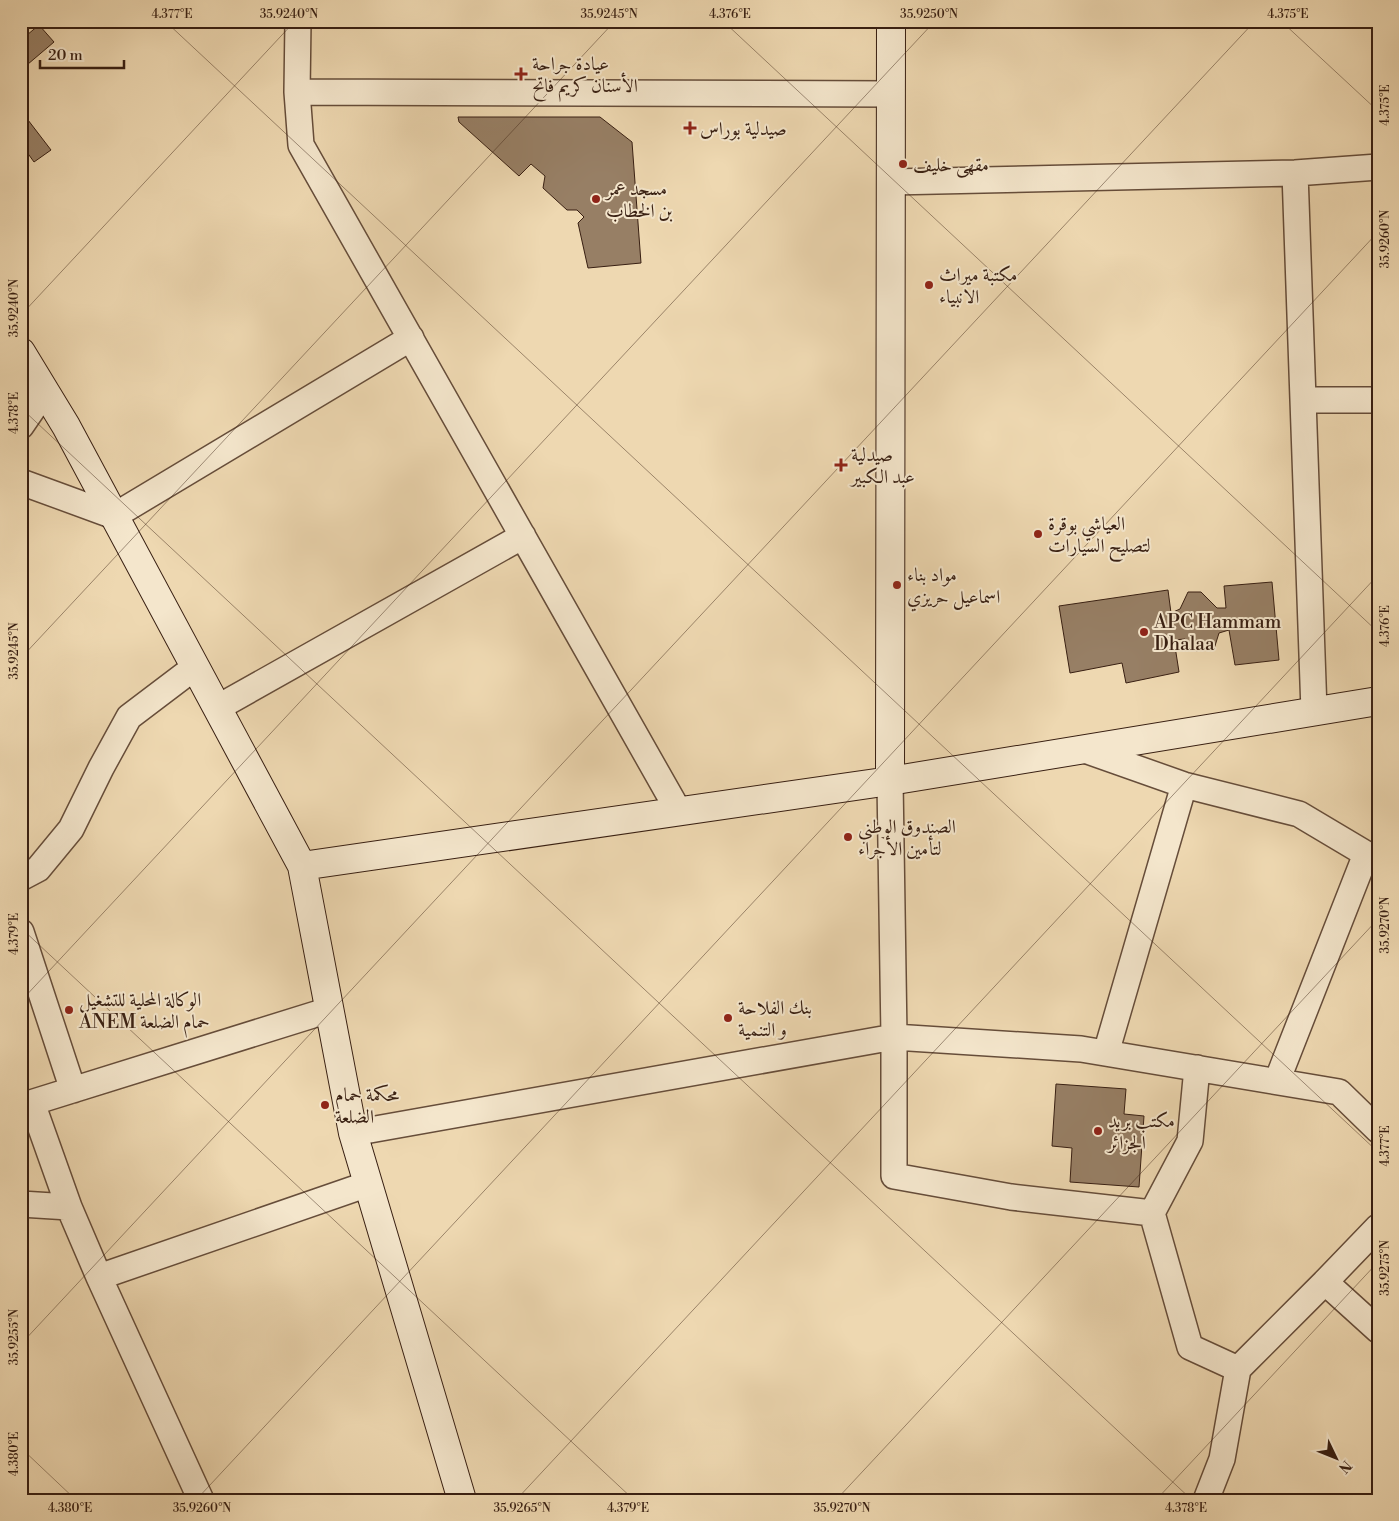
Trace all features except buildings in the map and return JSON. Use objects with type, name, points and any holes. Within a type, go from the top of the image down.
[{"type":"street","points":[[298,21],[297,92],[301,145],[679,812]]},
{"type":"street","points":[[891,21],[890,781],[894,1176],[1011,1197],[1152,1213]]},
{"type":"street","points":[[297,92],[890,94]]},
{"type":"street","points":[[891,182],[1295,173],[1378,166]]},
{"type":"street","points":[[1295,173],[1314,711]]},
{"type":"street","points":[[114,516],[411,338]]},
{"type":"street","points":[[21,352],[66,426],[302,866],[353,1133],[462,1500]]},
{"type":"street","points":[[21,426],[45,391]]},
{"type":"street","points":[[1303,400],[1378,400]]},
{"type":"street","points":[[21,482],[114,516]]},
{"type":"street","points":[[217,708],[523,536]]},
{"type":"street","points":[[21,878],[38,869],[71,829],[129,717],[195,667]]},
{"type":"street","points":[[302,866],[890,781],[1378,701]]},
{"type":"street","points":[[1082,749],[1184,785],[1299,814],[1372,858],[1277,1081]]},
{"type":"street","points":[[1106,1053],[1184,785]]},
{"type":"street","points":[[21,932],[73,1090]]},
{"type":"street","points":[[201,1500],[99,1277],[26,1105],[329,1010]]},
{"type":"street","points":[[353,1133],[894,1037],[1080,1049],[1339,1092],[1378,1130]]},
{"type":"street","points":[[1197,1068],[1190,1141],[1152,1213],[1190,1347],[1238,1370]]},
{"type":"street","points":[[99,1277],[368,1184]]},
{"type":"street","points":[[21,1204],[70,1207]]},
{"type":"street","points":[[1206,1500],[1222,1459],[1238,1370],[1378,1227]]},
{"type":"street","points":[[1325,1282],[1378,1330]]},
{"type":"shaded area","points":[[921,21],[1378,21],[1378,23],[921,28]]},
{"type":"place","name":"عيادة جراحة الأسنان كريم فاتح","points":[[521,74]]},
{"type":"place","name":"صيدلية بوراس","points":[[690,128]]},
{"type":"place","name":"مقهى خليف","points":[[903,164]]},
{"type":"place","name":"مسجد عمر بن الخطاب","points":[[596,199]]},
{"type":"place","name":"مكتبة ميراث الانبياء","points":[[929,285]]},
{"type":"place","name":"صيدلية عبد الكبير","points":[[841,465]]},
{"type":"place","name":"العياشي بوقرة لتصليح السيارات","points":[[1038,534]]},
{"type":"place","name":"مواد بناء اسماعيل حريزي","points":[[897,585]]},
{"type":"place","name":"APC Hammam Dhalaa","points":[[1144,632]]},
{"type":"place","name":"الصندوق الوطني لتأمين الأجراء","points":[[848,837]]},
{"type":"place","name":"الوكالة المحلية للتشغيل ANEM حمام الضلعة","points":[[69,1010]]},
{"type":"place","name":"بنك الفلاحة و التنمية","points":[[728,1018]]},
{"type":"place","name":"محكمة حمام الضلعة","points":[[325,1105]]},
{"type":"place","name":"مكتب بريد الجزائر","points":[[1098,1131]]}]
